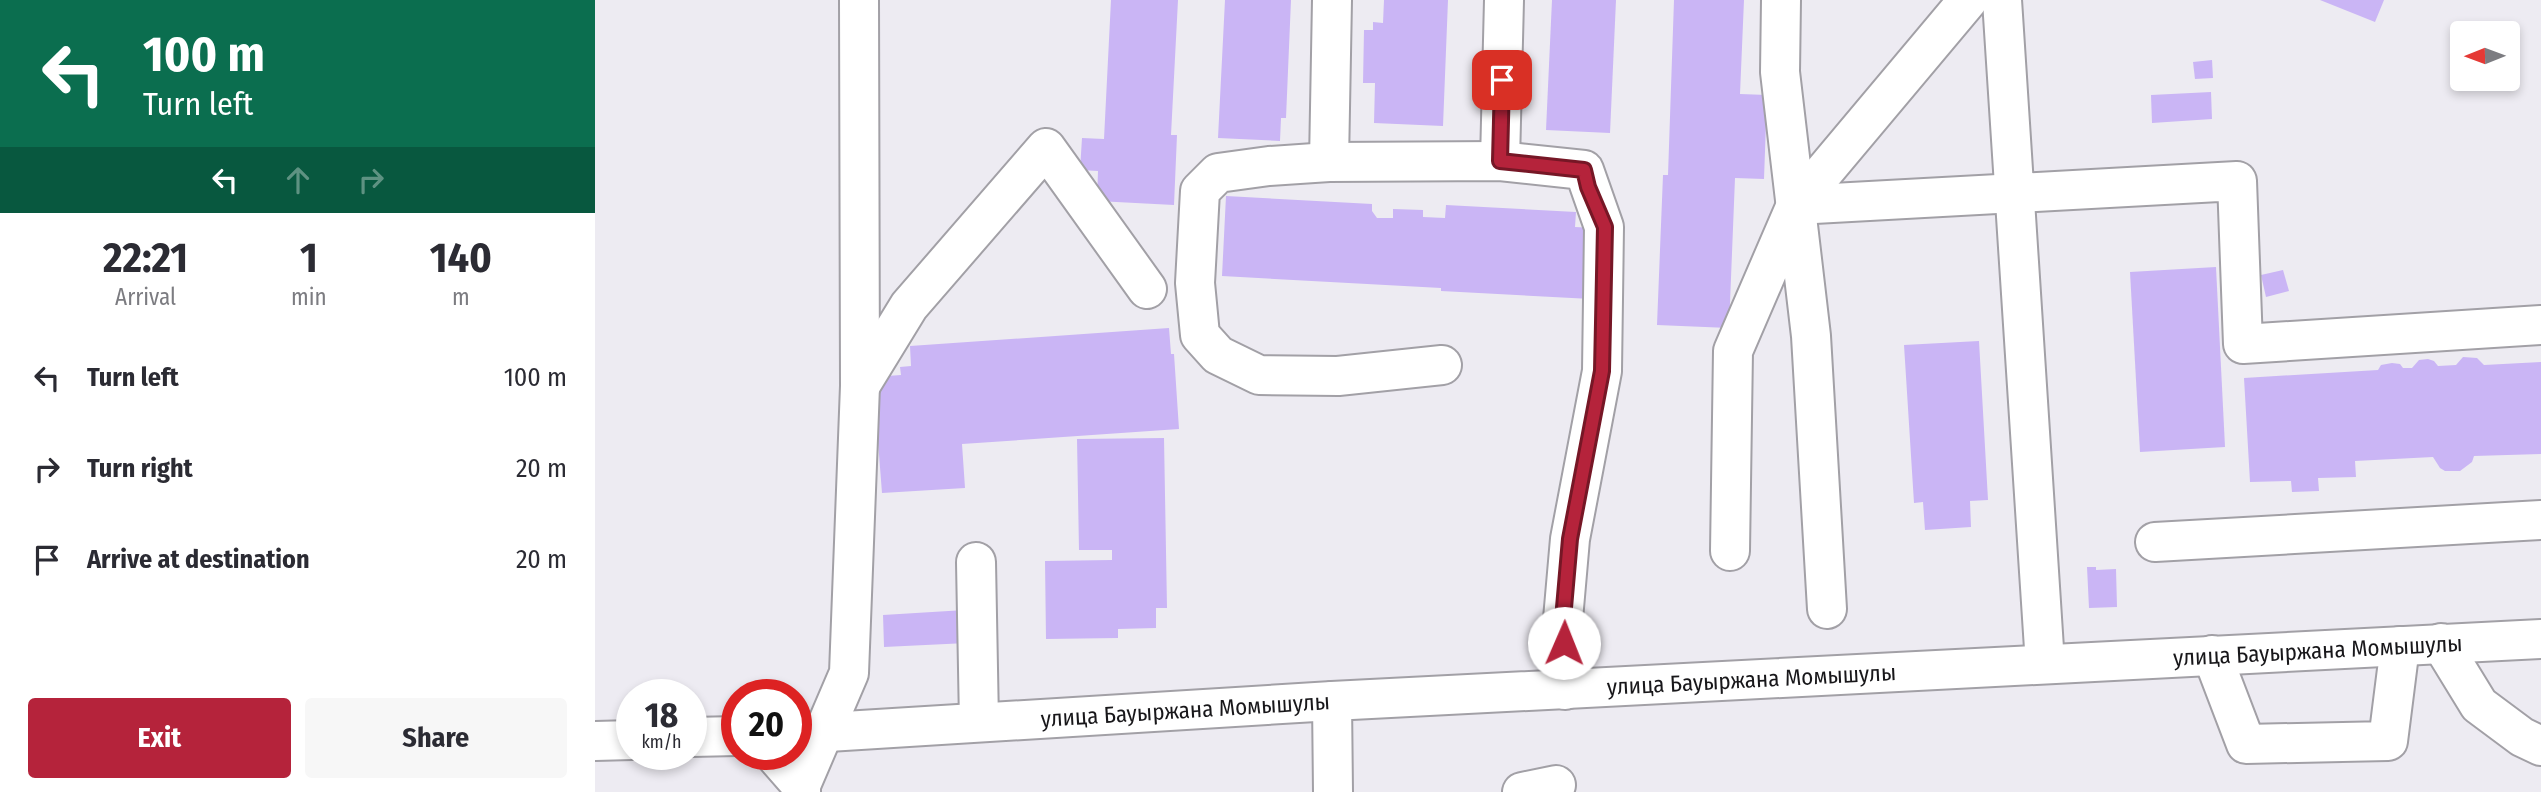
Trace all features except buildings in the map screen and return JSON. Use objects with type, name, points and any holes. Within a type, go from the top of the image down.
[{"type":"street","points":[[812,731],[849,673],[860,386],[859,0]]},
{"type":"street","points":[[1329,162],[1332,0]]},
{"type":"street","points":[[1500,161],[1504,0]]},
{"type":"street","points":[[1781,0],[1780,72],[1811,336],[1827,609]]},
{"type":"street","points":[[1730,551],[1733,351],[1796,205],[1968,0]]},
{"type":"street","points":[[2002,0],[2045,664]]},
{"type":"street","points":[[860,386],[909,306],[1046,148],[1147,289]]},
{"type":"street","points":[[1442,365],[1338,376],[1259,375],[1218,355],[1200,335],[1195,283],[1200,191],[1218,173],[1329,162],[1500,161],[1584,170],[1588,187],[1605,227],[1602,371],[1570,539],[1563,619],[1565,690]]},
{"type":"street","points":[[1796,205],[2237,181],[2243,344],[2541,325]]},
{"type":"street","points":[[2155,542],[2541,520]]},
{"type":"street","points":[[976,562],[979,722]]},
{"type":"street","name":"улица Бауыржана Момышулы","points":[[812,734],[1332,701],[2541,639]]},
{"type":"street","points":[[2441,643],[2479,705],[2522,737],[2541,746]]},
{"type":"street","points":[[2212,655],[2246,744],[2388,741],[2400,646]]},
{"type":"street","points":[[1332,701],[1333,792]]},
{"type":"street","points":[[595,741],[616,740]]},
{"type":"street","points":[[786,770],[801,789]]},
{"type":"street","points":[[801,789],[804,770]]},
{"type":"route","points":[[1502,80],[1500,161],[1584,170],[1588,187],[1605,227],[1602,371],[1570,539],[1563,619],[1564,643]]}]
